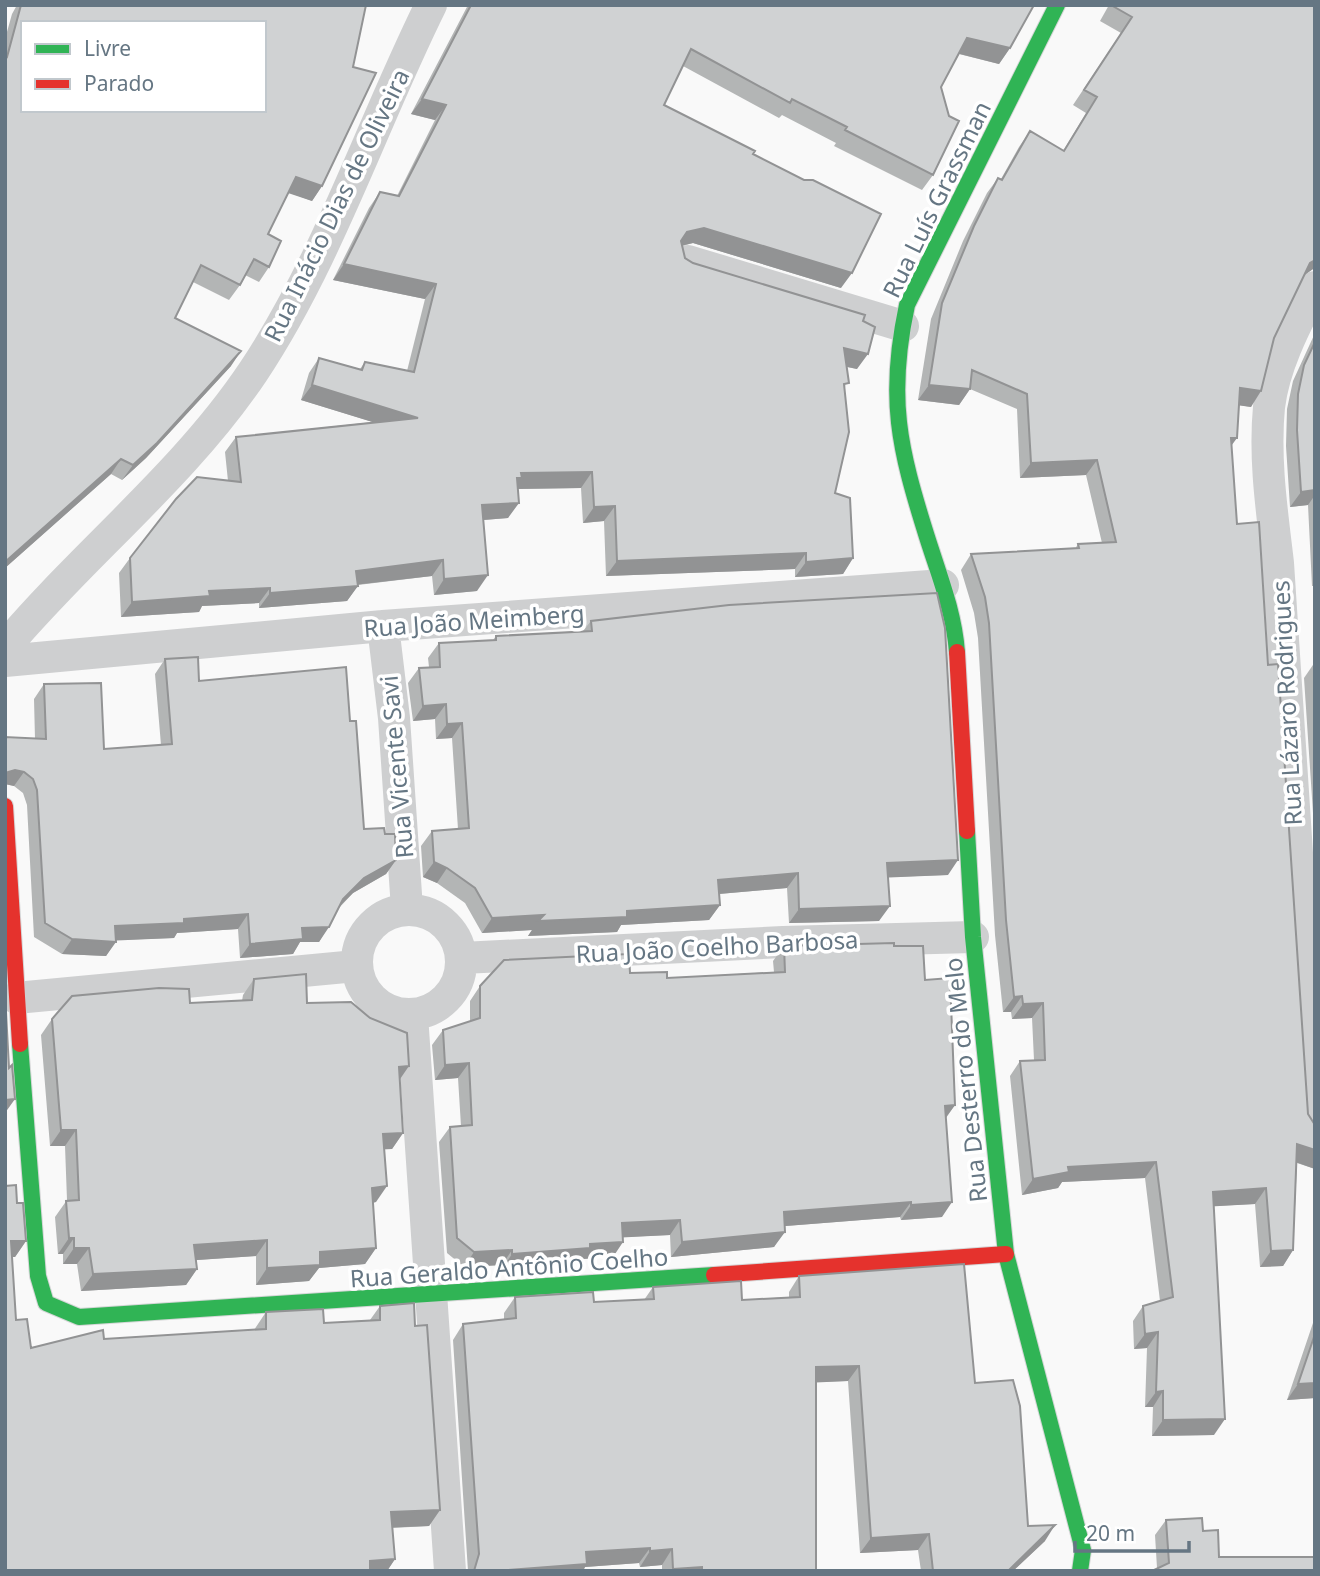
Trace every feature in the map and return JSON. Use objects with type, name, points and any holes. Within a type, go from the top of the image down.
[{"type":"street","name":"Rua Inácio Dias de Oliveira","points":[[5,648],[45,600],[212,428],[254,371],[298,295],[431,5]]},
{"type":"street","name":"Rua Luís Grassman","points":[[943,585],[907,462],[895,392],[897,354],[907,305],[1057,5]]},
{"type":"street","points":[[688,261],[903,326]]},
{"type":"street","name":"Rua Lázaro Rodrigues","points":[[1315,286],[1289,338],[1269,406],[1269,478],[1278,564],[1315,1128]]},
{"type":"street","name":"Rua João Meimberg","points":[[5,661],[383,626],[943,585]]},
{"type":"street","name":"Rua Desterro do Melo","points":[[943,585],[956,641],[972,937],[1006,1254],[1083,1549],[1081,1566]]},
{"type":"street","name":"Rua Vicente Savi","points":[[383,626],[394,718],[407,909]]},
{"type":"street","points":[[5,806],[16,998],[356,966]]},
{"type":"street","points":[[407,909],[427,912],[444,922],[457,939],[462,958],[459,979],[448,997],[432,1009],[412,1015],[380,1007],[368,996],[356,966],[359,944],[370,927],[387,914],[407,909]]},
{"type":"street","name":"Rua João Coelho Barbosa","points":[[462,958],[783,942],[972,937]]},
{"type":"street","name":"Rua Geraldo Antônio Coelho","points":[[16,998],[37,1276],[46,1303],[79,1317],[432,1296],[1006,1254]]},
{"type":"street","points":[[412,1015],[450,1571]]},
{"type":"building","points":[[21,5],[366,5],[353,67],[376,73],[322,186],[296,177],[268,234],[281,241],[269,267],[254,259],[240,285],[201,265],[175,318],[241,351],[157,443],[133,465],[121,459],[5,562],[5,56],[7,57]]},
{"type":"building","points":[[471,5],[1034,5],[1010,48],[967,38],[941,87],[949,116],[959,121],[933,175],[845,130],[847,127],[792,99],[790,103],[691,49],[664,105],[755,151],[753,154],[804,180],[813,180],[881,214],[852,273],[704,228],[687,232],[681,241],[685,258],[693,263],[865,315],[863,321],[875,327],[868,354],[844,348],[849,383],[844,384],[849,432],[835,493],[850,498],[853,558],[806,562],[806,553],[617,561],[615,506],[594,507],[592,472],[521,473],[522,478],[517,478],[519,503],[482,505],[488,575],[444,579],[443,560],[356,571],[358,586],[270,593],[270,588],[209,591],[210,596],[132,602],[130,558],[176,499],[197,477],[241,482],[236,437],[418,418],[312,385],[319,358],[362,370],[365,362],[414,372],[436,284],[344,264],[380,192],[399,196],[446,105],[422,99]]},
{"type":"building","points":[[1111,5],[1315,5],[1315,260],[1310,263],[1274,338],[1261,391],[1240,388],[1237,438],[1231,438],[1237,524],[1259,522],[1268,665],[1278,664],[1308,1114],[1315,1125],[1315,1150],[1297,1144],[1293,1250],[1271,1251],[1266,1188],[1213,1192],[1225,1419],[1163,1420],[1163,1391],[1156,1392],[1158,1332],[1145,1334],[1143,1306],[1173,1297],[1156,1162],[1068,1167],[1069,1172],[1033,1179],[1020,1061],[1045,1060],[1043,1003],[1023,1004],[1022,996],[1014,997],[1006,920],[989,623],[985,597],[971,554],[1079,548],[1078,544],[1116,542],[1097,460],[1031,463],[1027,394],[972,370],[970,389],[929,385],[942,303],[974,226],[998,178],[1002,180],[1030,131],[1064,151],[1097,97],[1084,90],[1132,17]]},
{"type":"building","points":[[1315,342],[1315,490],[1301,492],[1297,430],[1298,394],[1304,365]]},
{"type":"building","points":[[937,593],[945,628],[958,860],[887,863],[890,906],[799,909],[798,873],[718,880],[720,905],[627,911],[627,917],[538,921],[544,915],[492,918],[475,888],[434,862],[432,831],[469,828],[462,723],[447,724],[446,704],[423,706],[419,668],[440,667],[439,643],[496,640],[496,636],[592,631],[591,621],[729,605]]},
{"type":"building","points":[[198,657],[199,681],[346,667],[350,721],[356,721],[364,829],[384,828],[385,834],[395,834],[396,860],[364,878],[343,899],[329,927],[302,928],[303,939],[250,944],[248,914],[184,919],[184,923],[115,926],[116,942],[72,939],[45,923],[37,790],[33,779],[24,772],[15,770],[5,773],[5,737],[46,739],[44,684],[101,683],[104,749],[172,744],[165,659]]},
{"type":"building","points":[[894,943],[894,946],[923,946],[925,980],[950,978],[955,1105],[945,1106],[952,1202],[911,1205],[911,1202],[784,1212],[785,1232],[682,1242],[680,1220],[622,1223],[623,1242],[590,1244],[590,1248],[512,1254],[512,1250],[474,1252],[457,1238],[450,1127],[472,1125],[469,1063],[445,1065],[443,1030],[480,1018],[480,986],[504,960],[629,954],[630,973],[667,972],[667,978],[785,972],[784,946]]},
{"type":"building","points":[[306,974],[307,1003],[351,1002],[370,1018],[407,1033],[409,1066],[399,1067],[403,1133],[383,1134],[387,1186],[372,1188],[376,1248],[320,1252],[320,1265],[267,1268],[267,1240],[194,1245],[197,1269],[93,1274],[89,1248],[74,1248],[74,1238],[69,1238],[66,1201],[79,1200],[76,1130],[61,1130],[52,1019],[72,996],[159,988],[189,989],[190,1003],[252,1000],[254,979]]},
{"type":"building","points":[[5,1012],[9,1068],[12,1065],[15,1099],[5,1100]]},
{"type":"building","points":[[16,1185],[17,1203],[23,1203],[26,1241],[11,1241],[16,1320],[27,1319],[31,1348],[103,1330],[104,1339],[266,1329],[266,1312],[323,1309],[324,1323],[380,1320],[380,1306],[414,1303],[415,1326],[427,1325],[440,1510],[391,1512],[395,1559],[370,1561],[370,1571],[5,1571],[5,1186]]},
{"type":"building","points":[[964,1264],[975,1383],[1013,1380],[1020,1406],[1028,1526],[1055,1525],[1008,1571],[933,1571],[929,1534],[871,1538],[859,1366],[816,1367],[816,1571],[702,1571],[702,1567],[673,1569],[672,1549],[650,1551],[650,1548],[586,1552],[587,1564],[474,1571],[479,1554],[463,1324],[516,1318],[515,1297],[593,1292],[594,1302],[654,1299],[653,1287],[741,1281],[742,1300],[800,1297],[799,1276]]},
{"type":"building","points":[[1315,1334],[1315,1383],[1298,1384]]},
{"type":"building","points":[[1202,1518],[1203,1531],[1218,1530],[1219,1557],[1315,1557],[1315,1571],[1152,1571],[1169,1563],[1166,1520]]},
{"type":"traffic: fast","points":[[957,652],[949,608],[917,505],[903,449],[897,396],[901,338],[907,305],[1057,5]]},
{"type":"traffic: fast","points":[[967,831],[973,937],[1006,1254],[1083,1550],[1080,1571]]},
{"type":"traffic: fast","points":[[20,1044],[38,1276],[46,1303],[79,1317],[714,1275]]},
{"type":"traffic: jam","points":[[957,652],[967,831]]},
{"type":"traffic: jam","points":[[5,806],[20,1044]]},
{"type":"traffic: jam","points":[[714,1275],[1006,1254]]}]
